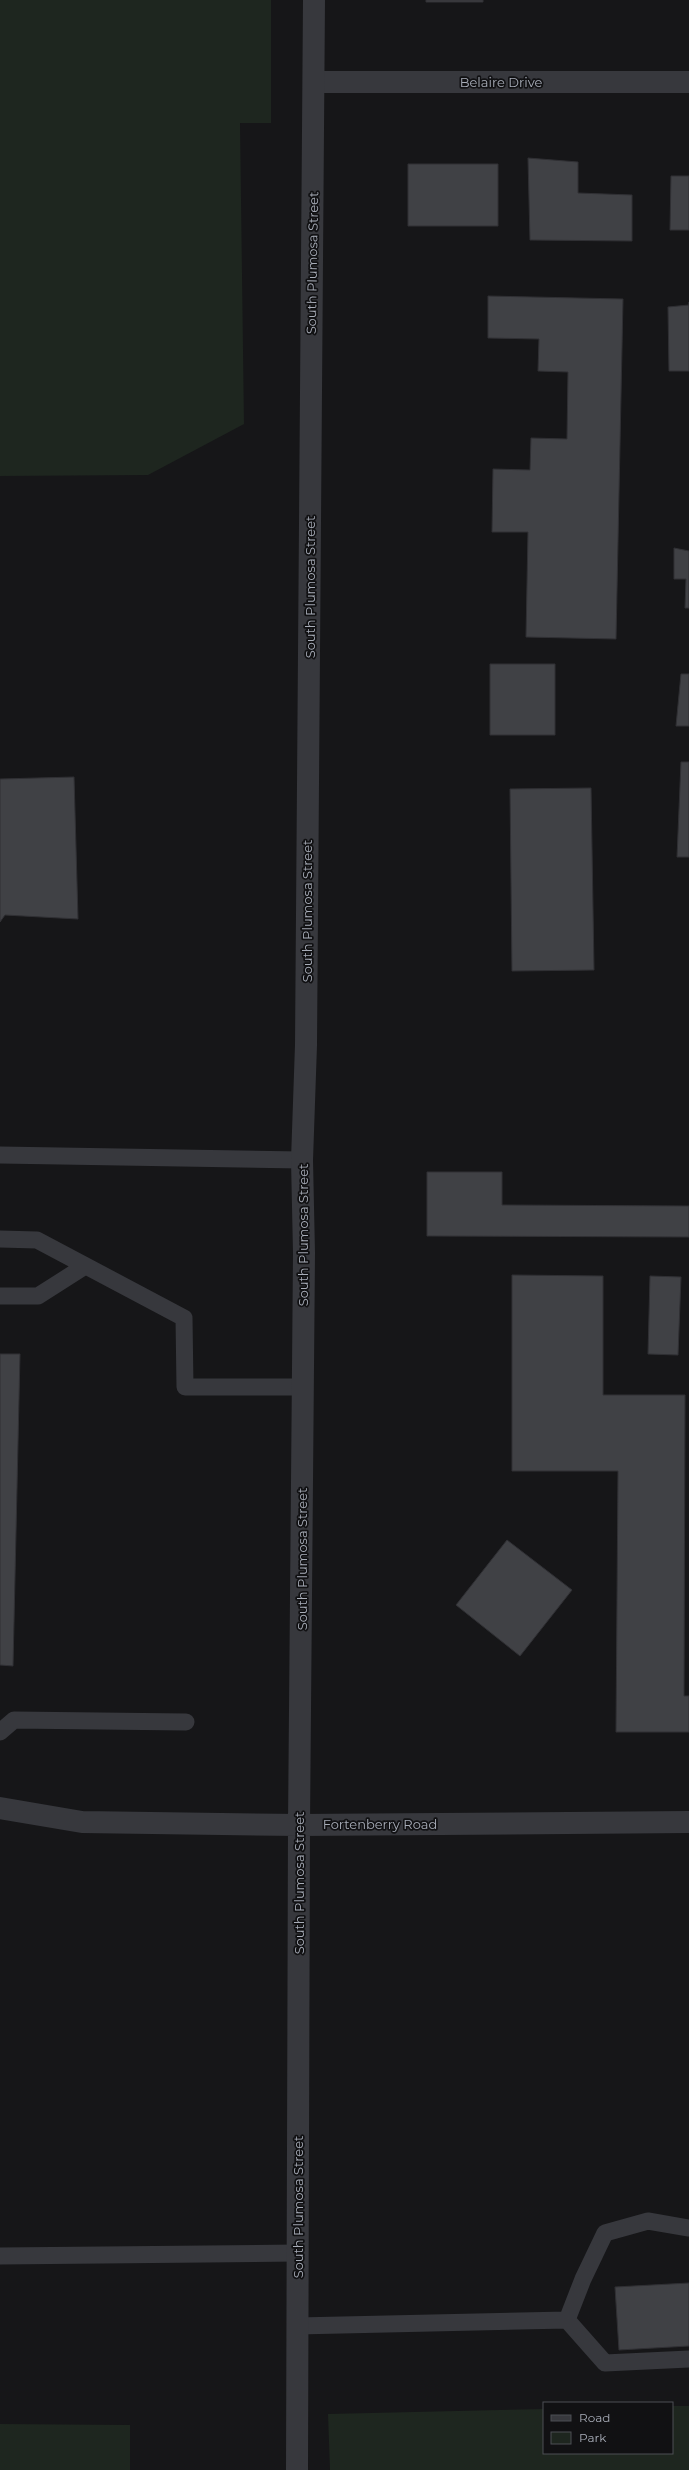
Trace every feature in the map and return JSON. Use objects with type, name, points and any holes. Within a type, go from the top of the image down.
[{"type":"street","name":"South Plumosa Street","points":[[297,2470],[299,1825],[303,1387],[302,1160],[306,1044],[314,0]]},
{"type":"street","name":"Belaire Drive","points":[[314,82],[689,82]]},
{"type":"street","name":"Fortenberry Road","points":[[0,1808],[82,1822],[299,1825],[689,1822]]},
{"type":"lane","points":[[0,1155],[302,1160]]},
{"type":"lane","points":[[0,1239],[37,1240],[184,1318],[185,1387],[303,1387]]},
{"type":"lane","points":[[0,1296],[38,1296],[86,1266]]},
{"type":"lane","points":[[0,1732],[14,1720],[186,1722]]},
{"type":"lane","points":[[567,2320],[583,2279],[605,2234],[648,2221],[689,2228]]},
{"type":"lane","points":[[0,2256],[298,2253]]},
{"type":"lane","points":[[297,2326],[567,2320],[605,2363],[689,2359]]},
{"type":"green space","points":[[0,0],[271,0],[271,123],[240,123],[244,424],[148,475],[0,476]]},
{"type":"green space","points":[[673,2406],[689,2406],[689,2470],[330,2470],[328,2414],[543,2409],[543,2454],[673,2454]]},
{"type":"green space","points":[[0,2424],[130,2425],[130,2470],[0,2470]]},
{"type":"building","points":[[426,0],[483,0],[483,2],[426,2]]},
{"type":"building","points":[[528,158],[578,162],[578,193],[632,195],[632,241],[530,240]]},
{"type":"building","points":[[408,164],[498,164],[498,226],[408,226]]},
{"type":"building","points":[[671,176],[689,176],[689,230],[670,230]]},
{"type":"building","points":[[488,296],[623,299],[616,639],[526,637],[528,532],[492,532],[493,469],[530,470],[531,438],[567,439],[568,372],[538,371],[539,339],[488,338]]},
{"type":"building","points":[[689,305],[689,371],[669,371],[668,307]]},
{"type":"building","points":[[674,548],[689,551],[689,608],[685,608],[686,579],[674,579]]},
{"type":"building","points":[[490,664],[555,664],[555,735],[490,735]]},
{"type":"building","points":[[681,674],[689,674],[689,726],[676,726]]},
{"type":"building","points":[[681,762],[689,762],[689,857],[677,857]]},
{"type":"building","points":[[74,777],[78,919],[5,915],[0,922],[0,779]]},
{"type":"building","points":[[591,788],[594,970],[512,971],[510,789]]},
{"type":"building","points":[[427,1172],[502,1172],[502,1205],[689,1206],[689,1237],[427,1236]]},
{"type":"building","points":[[512,1275],[603,1276],[603,1395],[685,1395],[684,1696],[689,1696],[689,1732],[616,1732],[618,1471],[512,1471]]},
{"type":"building","points":[[650,1276],[681,1277],[678,1355],[648,1354]]},
{"type":"building","points":[[0,1354],[20,1354],[13,1666],[0,1665]]},
{"type":"building","points":[[507,1540],[572,1590],[520,1656],[456,1605]]},
{"type":"building","points":[[689,2283],[689,2346],[619,2350],[615,2287]]}]
